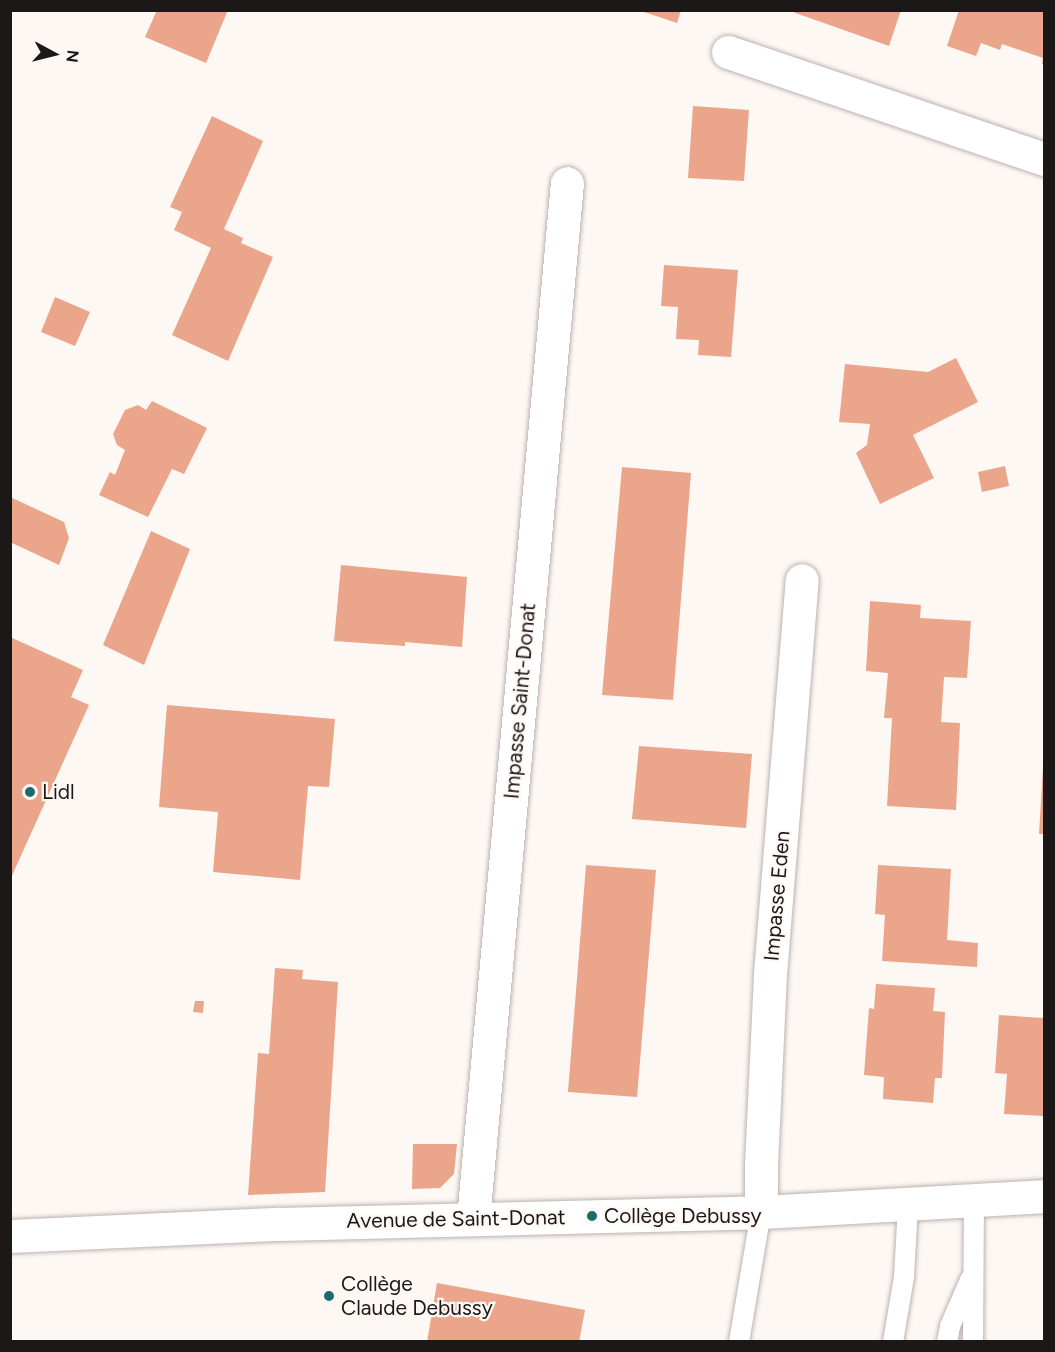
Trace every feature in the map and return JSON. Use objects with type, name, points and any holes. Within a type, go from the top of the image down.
[{"type":"street","points":[[728,52],[1044,159]]},
{"type":"street","name":"Impasse Saint-Donat","points":[[473,1219],[567,183]]},
{"type":"street","name":"Impasse Eden","points":[[761,1212],[770,974],[802,580]]},
{"type":"street","name":"Avenue de Saint-Donat","points":[[10,1236],[49,1232],[761,1212],[908,1206],[1044,1196]]},
{"type":"lane","points":[[973,1341],[974,1202]]},
{"type":"lane","points":[[893,1341],[904,1277],[908,1206]]},
{"type":"lane","points":[[739,1341],[761,1212]]},
{"type":"lane","points":[[947,1341],[950,1326],[973,1274]]},
{"type":"building","points":[[157,10],[228,10],[206,63],[145,37]]},
{"type":"building","points":[[638,10],[681,10],[677,23]]},
{"type":"building","points":[[787,10],[901,10],[889,46]]},
{"type":"building","points":[[959,10],[1044,10],[1044,65],[1042,64],[1043,58],[1002,44],[1000,50],[981,43],[976,56],[947,46]]},
{"type":"building","points":[[693,106],[749,110],[744,181],[688,178]]},
{"type":"building","points":[[212,116],[263,141],[224,229],[243,238],[241,243],[273,257],[228,361],[172,335],[211,248],[174,230],[182,212],[170,207]]},
{"type":"building","points":[[664,265],[738,270],[731,357],[698,355],[699,340],[676,339],[678,307],[661,306]]},
{"type":"building","points":[[55,297],[90,312],[75,346],[41,332]]},
{"type":"building","points":[[956,358],[978,402],[913,435],[934,478],[880,504],[856,453],[867,445],[870,424],[839,422],[845,364],[928,372]]},
{"type":"building","points":[[152,401],[207,428],[184,474],[172,469],[148,517],[99,495],[110,472],[115,475],[125,450],[117,445],[113,434],[125,410],[138,405],[146,410]]},
{"type":"building","points":[[1005,466],[1009,486],[982,492],[978,472]]},
{"type":"building","points":[[622,467],[691,473],[673,700],[602,695]]},
{"type":"building","points":[[10,497],[64,522],[69,538],[59,565],[10,542]]},
{"type":"building","points":[[151,531],[190,549],[144,665],[103,645]]},
{"type":"building","points":[[341,565],[467,577],[462,647],[405,642],[405,646],[334,641]]},
{"type":"building","points":[[870,601],[921,605],[920,618],[971,621],[967,678],[944,677],[941,722],[960,723],[956,810],[887,806],[892,718],[884,718],[888,673],[866,671]]},
{"type":"building","name":"Lidl","points":[[10,637],[83,670],[71,697],[89,705],[10,880]]},
{"type":"building","points":[[167,705],[335,719],[329,787],[308,786],[300,880],[213,872],[218,812],[159,807]]},
{"type":"building","points":[[639,746],[752,754],[746,828],[632,819]]},
{"type":"building","points":[[1043,767],[1044,834],[1039,834]]},
{"type":"building","points":[[586,865],[656,870],[637,1097],[568,1092]]},
{"type":"building","points":[[878,865],[951,869],[947,940],[978,943],[977,967],[882,961],[885,915],[875,914]]},
{"type":"building","points":[[275,968],[303,970],[302,979],[338,982],[325,1192],[248,1195],[258,1053],[269,1054]]},
{"type":"building","points":[[876,984],[935,988],[933,1011],[945,1012],[942,1078],[935,1078],[933,1103],[883,1099],[884,1077],[864,1075],[869,1008],[874,1009]]},
{"type":"building","points":[[195,1001],[204,1001],[203,1013],[193,1012]]},
{"type":"building","points":[[999,1015],[1044,1018],[1044,1116],[1004,1114],[1007,1074],[995,1073]]},
{"type":"building","points":[[413,1144],[457,1144],[454,1174],[440,1188],[412,1189]]},
{"type":"building","points":[[437,1283],[585,1310],[579,1342],[427,1342]]},
{"type":"place","name":"Lidl","points":[[30,792]]},
{"type":"place","name":"Collège Debussy","points":[[592,1216]]},
{"type":"place","name":"Collège Claude Debussy","points":[[329,1296]]}]
